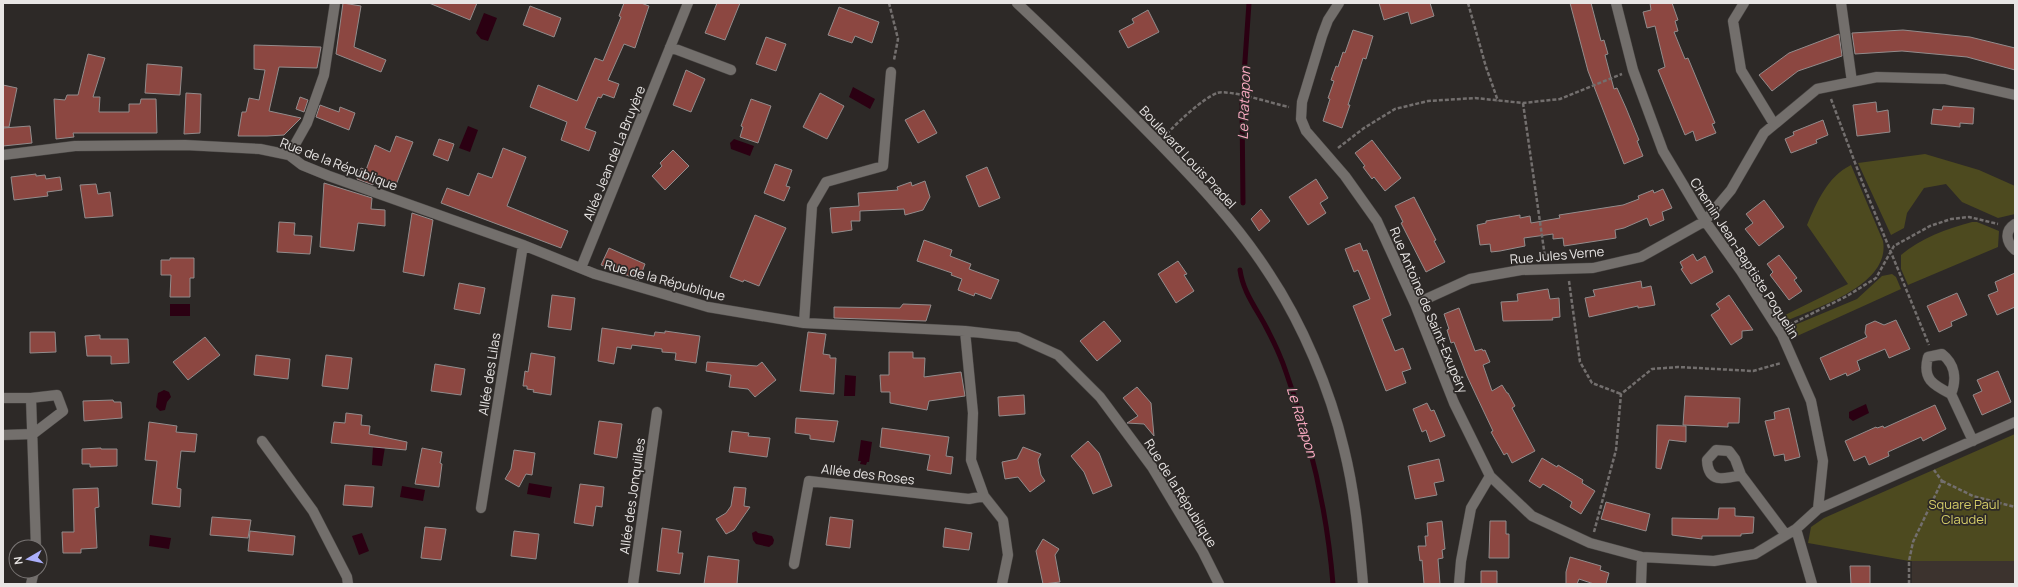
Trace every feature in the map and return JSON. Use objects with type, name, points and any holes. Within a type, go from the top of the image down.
[{"type":"street","points":[[289,156],[307,122],[324,75],[335,3]]},
{"type":"street","name":"Allée Jean de La Bruyère","points":[[581,268],[688,3]]},
{"type":"street","name":"Boulevard Louis Pradel","points":[[1017,3],[1098,81],[1206,192],[1241,234],[1269,272],[1297,324],[1319,373],[1344,448],[1357,518],[1363,584]]},
{"type":"street","name":"Rue Antoine de Saint-Exupéry","points":[[1339,3],[1328,20],[1322,36],[1301,109],[1301,119],[1306,131],[1328,155],[1377,220],[1414,304],[1454,403],[1490,476],[1532,516],[1590,543],[1642,557]]},
{"type":"street","name":"Chemin Jean-Baptiste Poquelin","points":[[1616,3],[1633,70],[1663,151],[1705,221],[1741,271],[1779,330],[1811,400],[1823,461],[1818,509]]},
{"type":"street","points":[[1744,3],[1733,21],[1741,70],[1774,124]]},
{"type":"street","points":[[1841,3],[1852,82]]},
{"type":"street","points":[[670,47],[731,70]]},
{"type":"street","points":[[804,323],[812,206],[826,182],[883,166],[891,72]]},
{"type":"street","name":"Rue Jules Verne","points":[[1414,304],[1470,279],[1521,270],[1592,268],[1641,257],[1705,221],[1731,190],[1764,133],[1816,89],[1877,77],[1945,79],[2015,95]]},
{"type":"street","name":"Rue de la République","points":[[3,155],[75,146],[185,146],[260,149],[289,156],[302,165],[329,176],[523,245],[581,268],[708,307],[804,323],[965,331],[1018,337],[1058,355],[1100,397],[1152,467],[1203,552],[1219,584]]},
{"type":"street","points":[[2012,225],[2007,236],[2009,245],[2015,250]]},
{"type":"street","name":"Allée des Lilas","points":[[481,508],[523,245]]},
{"type":"street","points":[[965,331],[973,413],[971,460],[984,496],[1003,520],[1008,555],[1002,584]]},
{"type":"street","points":[[1951,394],[1955,379],[1951,361],[1942,354],[1928,357],[1926,374],[1937,387],[1951,394],[1973,441]]},
{"type":"street","points":[[3,398],[31,398],[57,395],[63,411],[33,434],[3,435]]},
{"type":"street","points":[[31,398],[36,539]]},
{"type":"street","name":"Allée des Jonquilles","points":[[633,584],[657,412]]},
{"type":"street","points":[[1641,584],[1642,557],[1714,561],[1755,554],[1796,529],[1818,509],[2015,422]]},
{"type":"street","points":[[262,442],[313,511],[347,577],[348,584]]},
{"type":"street","points":[[1741,475],[1786,535]]},
{"type":"street","points":[[1459,584],[1461,561],[1471,508],[1490,476]]},
{"type":"street","name":"Allée des Roses","points":[[794,564],[809,481],[969,499],[984,496]]},
{"type":"street","points":[[1796,529],[1812,584]]},
{"type":"path","points":[[889,3],[898,38],[891,72]]},
{"type":"path","points":[[1468,3],[1486,67],[1498,101]]},
{"type":"path","points":[[1328,155],[1364,128],[1396,109],[1428,101],[1476,98],[1523,104],[1560,99],[1633,70]]},
{"type":"path","points":[[1826,87],[1891,252],[1934,355]]},
{"type":"path","points":[[1159,143],[1179,121],[1216,93],[1227,92],[1301,109]]},
{"type":"path","points":[[1523,104],[1547,269]]},
{"type":"path","points":[[1779,330],[1847,296],[1876,278],[1894,246],[1930,226],[1951,219],[1969,217],[2012,225]]},
{"type":"path","points":[[1567,269],[1580,362],[1592,383],[1621,394]]},
{"type":"path","points":[[1590,543],[1616,450],[1621,394],[1652,369],[1678,367],[1753,371],[1793,360]]},
{"type":"path","points":[[1929,460],[1933,470],[1942,481],[1973,496],[2015,507]]},
{"type":"path","points":[[1909,584],[1909,561],[1913,542],[1942,481]]},
{"type":"shaded area","points":[[484,13],[497,18],[488,41],[481,39],[476,33]]},
{"type":"shaded area","points":[[853,87],[875,99],[870,109],[849,97]]},
{"type":"shaded area","points":[[468,126],[478,130],[470,152],[459,148]]},
{"type":"shaded area","points":[[734,139],[754,146],[750,156],[731,149],[730,143]]},
{"type":"shaded area","points":[[170,304],[190,304],[190,316],[170,316]]},
{"type":"shaded area","points":[[845,375],[856,376],[855,396],[844,396]]},
{"type":"shaded area","points":[[164,390],[169,392],[171,397],[167,402],[165,410],[160,411],[156,407],[158,393]]},
{"type":"shaded area","points":[[1866,404],[1869,413],[1853,421],[1849,418],[1849,412]]},
{"type":"shaded area","points":[[861,440],[872,442],[869,462],[867,462],[866,465],[860,464],[861,461],[858,461]]},
{"type":"shaded area","points":[[373,447],[385,447],[382,466],[372,465]]},
{"type":"shaded area","points":[[529,483],[552,487],[550,498],[527,494]]},
{"type":"shaded area","points":[[402,486],[425,490],[423,501],[400,497]]},
{"type":"shaded area","points":[[756,531],[758,533],[772,536],[774,540],[773,544],[769,547],[756,544],[753,540],[752,533]]},
{"type":"shaded area","points":[[362,533],[369,551],[359,555],[352,536]]},
{"type":"shaded area","points":[[150,535],[171,538],[169,549],[149,546]]},
{"type":"shaded area","points":[[1912,561],[2015,561],[2015,584],[1912,584]]},
{"type":"green space","points":[[1925,154],[1979,170],[2015,186],[2015,214],[1998,218],[1962,202],[1946,184],[1924,188],[1907,213],[1904,228],[1891,235],[1858,163]]},
{"type":"green space","points":[[1851,165],[1883,241],[1882,257],[1875,270],[1864,282],[1849,293],[1832,302],[1786,321],[1783,316],[1848,284],[1807,225],[1819,199],[1829,183],[1835,176]]},
{"type":"green space","points":[[1972,222],[1977,222],[1999,231],[1998,247],[1908,285],[1901,269],[1901,255],[1925,239]]},
{"type":"green space","points":[[1892,274],[1896,277],[1901,289],[1795,337],[1790,327],[1857,299],[1882,276]]},
{"type":"green space","name":"Square Paul Claudel","points":[[2015,434],[2015,561],[1909,561],[1808,543],[1811,527],[1824,518]]},
{"type":"building","points":[[343,3],[361,6],[354,47],[386,60],[381,72],[336,54]]},
{"type":"building","points":[[429,3],[477,3],[470,20]]},
{"type":"building","points":[[624,3],[641,3],[649,6],[635,48],[624,44],[608,80],[619,84],[614,98],[603,94],[601,98],[598,97],[585,128],[596,132],[589,151],[561,140],[567,122],[530,107],[538,85],[577,101],[595,58],[603,61],[621,17],[619,16]]},
{"type":"building","points":[[717,3],[740,3],[725,40],[705,33]]},
{"type":"building","points":[[1379,3],[1430,3],[1434,16],[1411,24],[1408,12],[1384,20]]},
{"type":"building","points":[[1570,3],[1591,3],[1601,41],[1604,40],[1608,54],[1605,55],[1614,89],[1617,88],[1639,140],[1637,141],[1643,156],[1624,164],[1588,71]]},
{"type":"building","points":[[1650,3],[1672,3],[1678,20],[1675,21],[1678,31],[1674,32],[1685,59],[1688,58],[1715,123],[1712,124],[1716,133],[1696,141],[1693,131],[1685,135],[1658,70],[1665,67],[1655,26],[1647,28],[1643,12],[1651,10]]},
{"type":"building","points":[[530,6],[561,18],[554,37],[523,25]]},
{"type":"building","points":[[839,7],[879,22],[872,43],[855,36],[852,43],[828,35]]},
{"type":"building","points":[[1148,10],[1159,32],[1128,48],[1119,31],[1134,23],[1132,19]]},
{"type":"building","points":[[1353,30],[1373,36],[1366,59],[1363,58],[1342,128],[1323,121],[1330,99],[1328,98],[1334,81],[1331,80],[1336,66],[1338,67],[1343,52],[1345,53]]},
{"type":"building","points":[[1903,30],[1970,37],[2015,48],[2015,70],[1967,57],[1902,51],[1855,54],[1852,33]]},
{"type":"building","points":[[1839,34],[1842,56],[1798,71],[1772,91],[1759,75],[1789,53]]},
{"type":"building","points":[[766,37],[786,44],[776,71],[756,64]]},
{"type":"building","points":[[254,45],[321,47],[317,68],[279,67],[269,111],[301,118],[284,135],[238,136],[242,112],[246,112],[249,98],[259,100],[265,70],[254,69]]},
{"type":"building","points":[[88,54],[105,58],[93,97],[100,97],[99,112],[129,112],[129,104],[140,104],[141,99],[156,99],[157,133],[73,133],[74,137],[56,139],[54,99],[65,100],[67,95],[78,95]]},
{"type":"building","points":[[147,64],[182,67],[180,95],[145,93]]},
{"type":"building","points":[[686,70],[705,79],[691,112],[673,105]]},
{"type":"building","points":[[3,85],[17,88],[9,127],[3,127]]},
{"type":"building","points":[[186,93],[201,94],[200,133],[184,134]]},
{"type":"building","points":[[820,93],[844,106],[827,139],[803,127]]},
{"type":"building","points":[[300,97],[308,100],[304,112],[296,109]]},
{"type":"building","points":[[751,99],[771,106],[758,143],[740,137],[743,127],[741,126]]},
{"type":"building","points":[[1876,102],[1877,112],[1888,110],[1890,132],[1857,136],[1853,105]]},
{"type":"building","points":[[320,105],[339,112],[340,107],[355,113],[349,130],[316,117]]},
{"type":"building","points":[[1943,106],[1974,108],[1973,124],[1960,123],[1960,127],[1931,124],[1933,109],[1942,110]]},
{"type":"building","points":[[924,110],[937,133],[918,143],[905,120]]},
{"type":"building","points":[[1823,120],[1828,135],[1816,140],[1817,143],[1791,153],[1785,139],[1794,135],[1793,132]]},
{"type":"building","points":[[30,126],[32,143],[3,146],[3,128]]},
{"type":"building","points":[[396,136],[413,142],[396,185],[373,175],[373,185],[357,179],[361,168],[366,170],[375,145],[390,152]]},
{"type":"building","points":[[439,139],[454,144],[448,161],[433,155]]},
{"type":"building","points":[[1372,140],[1401,178],[1385,191],[1374,177],[1372,179],[1363,167],[1365,166],[1355,153]]},
{"type":"building","points":[[503,148],[526,157],[507,206],[568,231],[561,248],[441,203],[447,188],[469,196],[478,173],[492,178]]},
{"type":"building","points":[[673,150],[689,166],[665,190],[652,176],[662,166],[660,163]]},
{"type":"building","points":[[775,164],[792,170],[786,186],[790,187],[784,201],[764,193]]},
{"type":"building","points":[[987,167],[1000,198],[979,207],[966,176]]},
{"type":"building","points":[[36,174],[36,176],[45,175],[46,179],[60,177],[62,190],[47,192],[48,196],[14,200],[11,177]]},
{"type":"building","points":[[1316,179],[1328,198],[1320,203],[1326,213],[1308,225],[1289,197]]},
{"type":"building","points":[[925,181],[930,197],[923,210],[905,215],[904,209],[860,211],[860,221],[851,221],[852,230],[832,233],[830,208],[859,206],[858,193],[898,190],[897,187],[911,182],[912,186]]},
{"type":"building","points":[[324,183],[372,198],[371,209],[385,210],[385,226],[358,223],[354,251],[320,247]]},
{"type":"building","points":[[96,184],[98,194],[110,192],[113,216],[85,218],[80,185]]},
{"type":"building","points":[[1663,189],[1672,208],[1662,212],[1664,220],[1650,226],[1647,218],[1624,228],[1615,230],[1616,238],[1564,246],[1563,238],[1553,239],[1553,234],[1524,238],[1525,246],[1491,252],[1490,244],[1480,245],[1477,225],[1486,223],[1486,221],[1520,215],[1520,218],[1530,216],[1531,223],[1560,218],[1559,215],[1623,205],[1639,199],[1638,196],[1653,190],[1654,193]]},
{"type":"building","points":[[1414,197],[1436,240],[1434,241],[1445,262],[1426,272],[1401,223],[1403,222],[1395,206]]},
{"type":"building","points":[[1764,200],[1784,227],[1759,246],[1745,229],[1753,223],[1746,214]]},
{"type":"building","points":[[1261,209],[1270,221],[1259,231],[1251,219]]},
{"type":"building","points":[[412,213],[433,220],[424,276],[403,272]]},
{"type":"building","points":[[755,215],[786,228],[759,286],[744,280],[743,282],[730,277]]},
{"type":"building","points":[[279,222],[295,223],[294,235],[312,236],[310,254],[277,252]]},
{"type":"building","points":[[924,240],[952,250],[950,256],[971,264],[969,269],[999,280],[991,299],[975,293],[974,296],[958,290],[962,279],[951,275],[952,273],[917,261]]},
{"type":"building","points":[[1360,243],[1363,251],[1367,250],[1391,315],[1382,319],[1395,351],[1403,348],[1411,369],[1402,372],[1406,383],[1386,391],[1353,306],[1370,299],[1358,270],[1354,272],[1345,249]]},
{"type":"building","points":[[609,248],[645,264],[639,280],[601,265]]},
{"type":"building","points":[[1693,254],[1697,261],[1705,256],[1713,272],[1691,284],[1681,269],[1683,268],[1680,262]]},
{"type":"building","points":[[1779,255],[1797,278],[1794,280],[1802,291],[1789,300],[1770,275],[1773,272],[1767,264]]},
{"type":"building","points":[[170,258],[194,258],[194,278],[190,278],[190,297],[170,297],[171,275],[161,275],[161,260],[170,260]]},
{"type":"building","points":[[1178,261],[1187,274],[1184,275],[1194,291],[1176,303],[1158,274]]},
{"type":"building","points":[[2015,273],[2015,307],[1997,315],[1988,295],[1998,291],[1995,282]]},
{"type":"building","points":[[1641,281],[1642,288],[1651,286],[1655,305],[1638,308],[1638,306],[1589,317],[1585,298],[1595,296],[1593,290]]},
{"type":"building","points":[[459,283],[485,288],[480,314],[454,309]]},
{"type":"building","points":[[1548,289],[1550,299],[1559,298],[1560,317],[1552,318],[1553,320],[1503,321],[1501,302],[1518,301],[1517,294]]},
{"type":"building","points":[[1957,293],[1967,315],[1951,322],[1952,326],[1939,332],[1927,306]]},
{"type":"building","points":[[552,295],[575,298],[571,330],[548,327]]},
{"type":"building","points":[[1729,295],[1753,330],[1742,331],[1742,338],[1731,345],[1711,315],[1720,309],[1716,304]]},
{"type":"building","points":[[903,304],[931,305],[926,321],[834,318],[834,307],[900,308]]},
{"type":"building","points":[[1459,308],[1475,351],[1482,349],[1483,351],[1485,350],[1490,362],[1483,365],[1492,391],[1502,385],[1508,393],[1515,406],[1512,408],[1535,451],[1512,463],[1507,453],[1504,455],[1491,432],[1493,431],[1467,376],[1454,342],[1451,343],[1447,330],[1449,329],[1444,314]]},
{"type":"building","points":[[1896,320],[1910,349],[1889,358],[1885,349],[1857,361],[1860,370],[1847,376],[1846,373],[1830,380],[1820,358],[1867,337],[1865,333],[1866,325],[1875,321],[1884,325]]},
{"type":"building","points":[[1104,321],[1121,341],[1097,361],[1080,341]]},
{"type":"building","points":[[602,328],[654,336],[655,332],[665,333],[665,331],[700,336],[696,363],[675,360],[676,353],[662,352],[662,349],[632,345],[631,349],[617,347],[614,364],[598,361]]},
{"type":"building","points":[[30,332],[55,332],[56,352],[30,353]]},
{"type":"building","points":[[808,332],[826,334],[823,354],[830,355],[830,358],[836,358],[834,394],[800,391]]},
{"type":"building","points":[[100,335],[100,339],[128,339],[129,363],[111,364],[111,356],[87,356],[85,336]]},
{"type":"building","points":[[205,337],[220,355],[188,380],[173,362]]},
{"type":"building","points":[[889,352],[913,352],[913,358],[925,358],[924,377],[961,372],[965,396],[929,401],[927,410],[890,403],[890,392],[881,392],[880,375],[889,375]]},
{"type":"building","points":[[531,353],[555,357],[551,395],[533,392],[534,390],[527,389],[527,386],[523,386],[525,371],[528,372]]},
{"type":"building","points":[[256,355],[290,359],[288,379],[254,375]]},
{"type":"building","points":[[326,355],[352,358],[348,389],[322,386]]},
{"type":"building","points":[[707,362],[757,366],[762,362],[776,380],[755,397],[748,389],[729,387],[731,375],[706,371]]},
{"type":"building","points":[[435,364],[465,369],[461,395],[431,391]]},
{"type":"building","points":[[1998,371],[2011,402],[1982,415],[1973,395],[1982,391],[1977,380]]},
{"type":"building","points":[[1137,387],[1151,403],[1154,436],[1144,424],[1127,423],[1138,416],[1123,398]]},
{"type":"building","points":[[1024,395],[1025,414],[999,416],[998,397]]},
{"type":"building","points":[[1685,396],[1740,398],[1739,423],[1728,423],[1728,427],[1683,425]]},
{"type":"building","points":[[113,400],[114,402],[121,402],[122,418],[84,421],[83,401]]},
{"type":"building","points":[[1427,403],[1431,411],[1434,410],[1445,436],[1430,442],[1426,430],[1422,432],[1413,409]]},
{"type":"building","points":[[1935,405],[1946,429],[1923,441],[1921,437],[1888,452],[1889,456],[1869,465],[1865,456],[1854,461],[1845,441],[1876,427],[1883,426],[1884,428]]},
{"type":"building","points":[[1789,408],[1800,457],[1785,461],[1784,454],[1774,456],[1765,421],[1775,419],[1774,412]]},
{"type":"building","points":[[346,413],[362,415],[361,425],[370,426],[369,434],[407,442],[406,450],[331,443],[334,422],[345,423]]},
{"type":"building","points":[[796,418],[838,421],[834,442],[810,439],[810,435],[795,433]]},
{"type":"building","points":[[599,421],[622,424],[617,458],[594,454]]},
{"type":"building","points":[[149,422],[177,426],[176,432],[197,434],[195,452],[181,451],[177,488],[181,489],[180,507],[152,504],[157,461],[145,460]]},
{"type":"building","points":[[1657,425],[1686,426],[1686,442],[1669,440],[1661,469],[1656,468]]},
{"type":"building","points":[[882,428],[949,437],[946,456],[953,457],[951,474],[927,470],[930,455],[880,447]]},
{"type":"building","points":[[732,431],[749,433],[748,436],[770,438],[767,457],[729,452]]},
{"type":"building","points":[[1088,441],[1099,453],[1112,486],[1093,494],[1084,472],[1071,456]]},
{"type":"building","points":[[1023,447],[1041,454],[1038,460],[1041,475],[1045,481],[1030,492],[1018,477],[1005,479],[1002,462],[1017,459]]},
{"type":"building","points":[[422,448],[442,452],[439,487],[415,484]]},
{"type":"building","points":[[82,449],[117,449],[117,466],[90,467],[90,464],[82,464]]},
{"type":"building","points":[[514,450],[535,453],[532,475],[526,474],[519,487],[505,479],[511,469]]},
{"type":"building","points":[[1542,458],[1557,467],[1558,465],[1583,480],[1582,483],[1595,491],[1581,514],[1570,507],[1572,502],[1558,493],[1543,484],[1540,488],[1529,481]]},
{"type":"building","points":[[1439,459],[1444,481],[1434,483],[1437,495],[1415,499],[1408,466]]},
{"type":"building","points":[[580,484],[604,487],[602,507],[596,506],[593,526],[574,523]]},
{"type":"building","points":[[345,485],[374,487],[372,507],[343,505]]},
{"type":"building","points":[[734,487],[746,488],[744,506],[750,507],[734,530],[726,534],[716,519],[726,513],[731,506]]},
{"type":"building","points":[[98,488],[99,507],[95,508],[97,548],[81,549],[81,553],[63,553],[62,532],[74,532],[73,489]]},
{"type":"building","points":[[1606,502],[1650,514],[1646,531],[1601,519]]},
{"type":"building","points":[[1719,508],[1735,508],[1735,516],[1754,517],[1753,533],[1741,534],[1741,536],[1702,536],[1702,539],[1672,535],[1672,518],[1718,519]]},
{"type":"building","points":[[212,517],[251,520],[248,538],[210,535]]},
{"type":"building","points":[[830,517],[853,520],[850,548],[826,545]]},
{"type":"building","points":[[1442,521],[1445,549],[1442,550],[1443,558],[1438,559],[1440,584],[1424,584],[1422,560],[1420,561],[1418,546],[1426,546],[1425,536],[1428,536],[1427,523]]},
{"type":"building","points":[[1490,521],[1506,521],[1506,534],[1509,534],[1509,558],[1489,558]]},
{"type":"building","points":[[425,527],[446,529],[441,560],[421,558]]},
{"type":"building","points":[[662,528],[681,531],[678,553],[683,553],[680,574],[657,571]]},
{"type":"building","points":[[945,528],[972,533],[969,550],[943,547]]},
{"type":"building","points":[[250,531],[295,536],[293,555],[248,551]]},
{"type":"building","points":[[514,531],[539,534],[536,559],[511,556]]},
{"type":"building","points":[[1043,539],[1059,549],[1055,555],[1060,582],[1043,584],[1036,551]]},
{"type":"building","points":[[708,556],[739,560],[737,584],[704,584]]},
{"type":"building","points":[[1570,557],[1601,566],[1600,570],[1609,573],[1606,584],[1594,584],[1579,579],[1577,584],[1566,584],[1566,572]]},
{"type":"building","points":[[1850,566],[1870,566],[1870,584],[1851,584]]},
{"type":"building","points":[[1481,571],[1497,571],[1497,584],[1481,584]]},
{"type":"waterway","name":"Le Ratapon","points":[[1243,203],[1242,104],[1249,3]]},
{"type":"waterway","name":"Le Ratapon","points":[[1240,270],[1244,286],[1250,300],[1269,333],[1282,361],[1303,424],[1317,476],[1327,530],[1333,584]]}]
